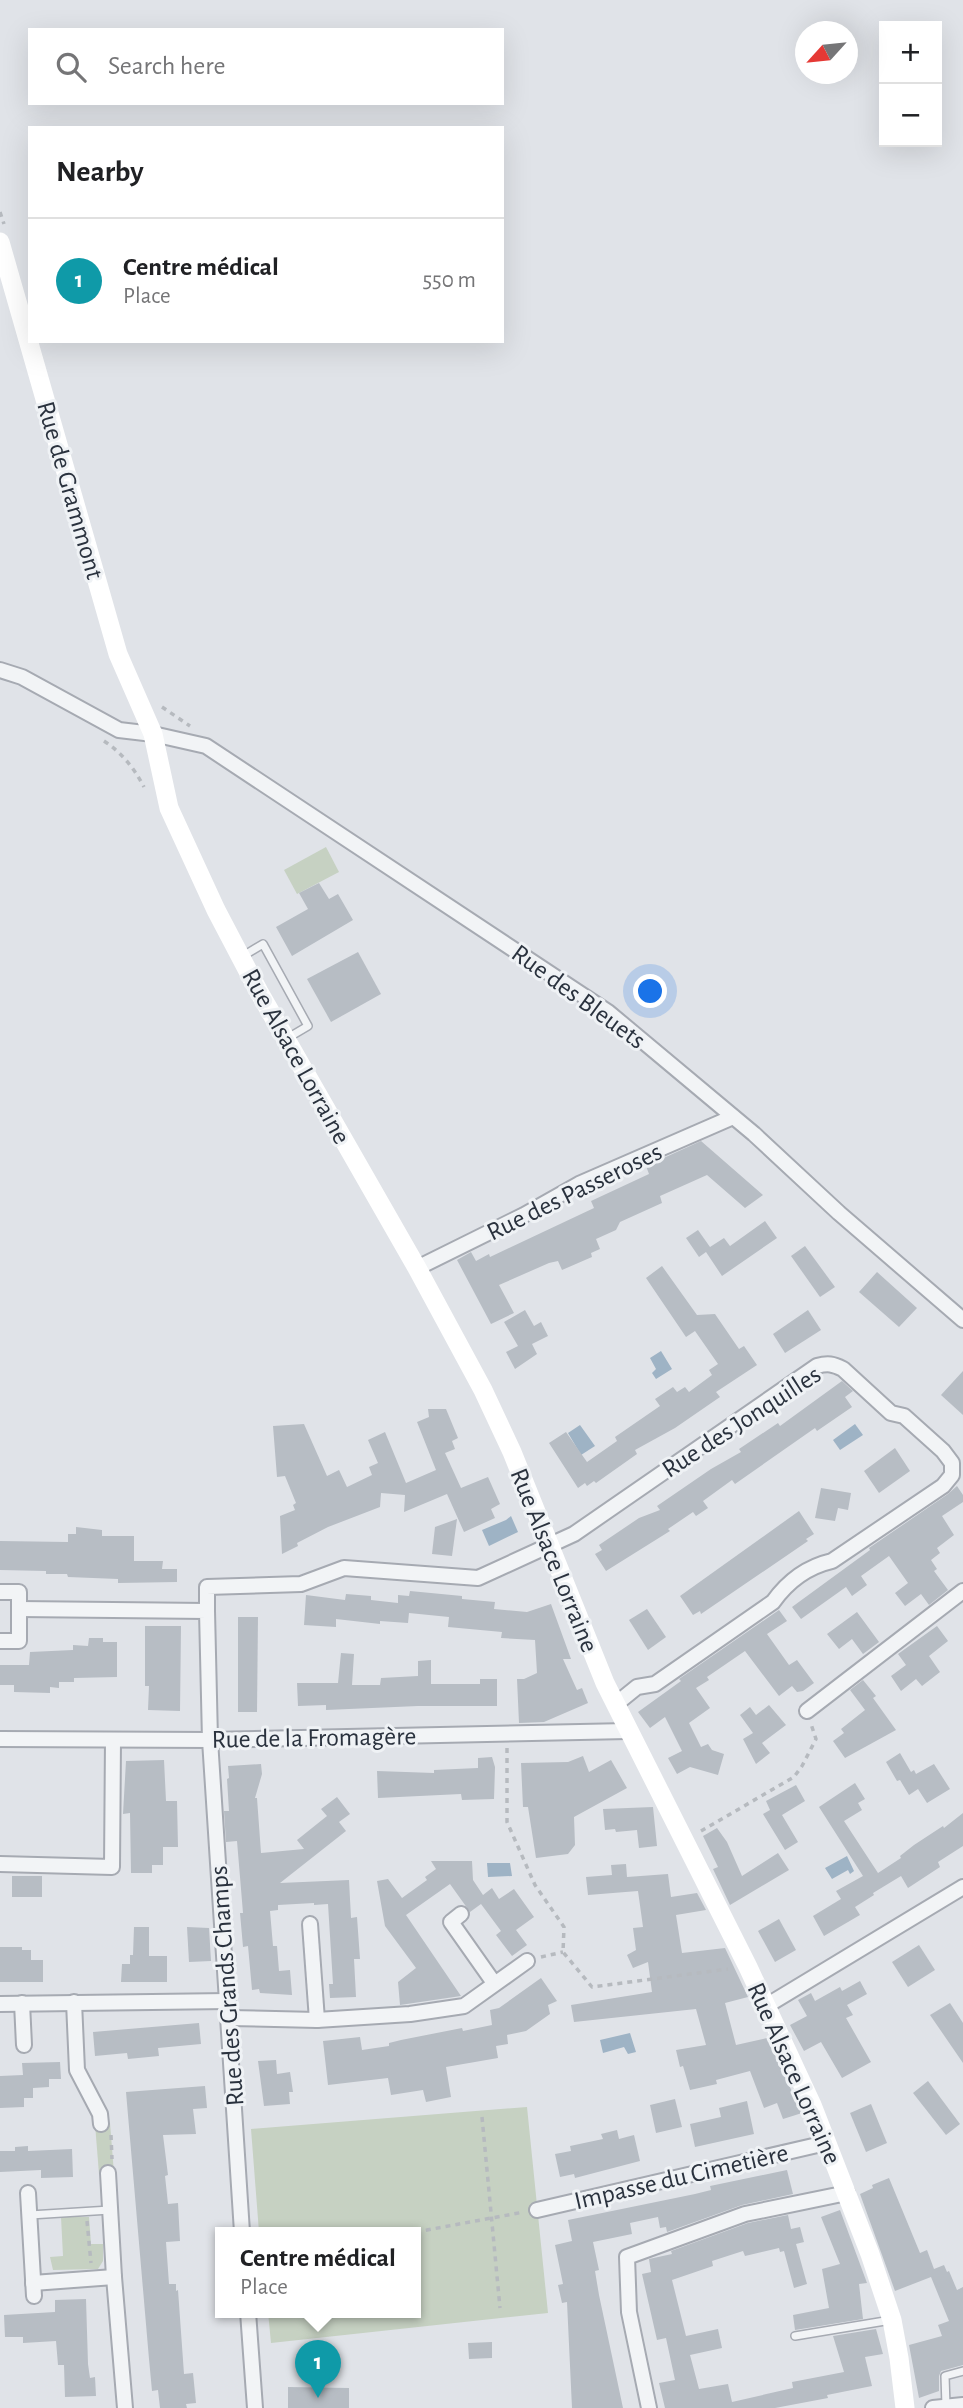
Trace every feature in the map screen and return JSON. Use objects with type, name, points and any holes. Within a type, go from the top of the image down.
[{"type":"street","name":"Rue de Grammont","points":[[0,242],[28,340]]},
{"type":"street","name":"Rue de Grammont","points":[[29,343],[118,654],[153,734]]},
{"type":"street","name":"Rue des Bleuets","points":[[0,670],[22,677],[119,730],[153,734],[206,747],[608,1012],[733,1117],[963,1320]]},
{"type":"street","name":"Rue Alsace Lorraine","points":[[153,734],[169,808],[190,855],[286,1040],[417,1268],[489,1402],[527,1487],[592,1654],[628,1731],[748,1967],[811,2105],[847,2193],[892,2320],[900,2358],[905,2408]]},
{"type":"street","name":"Rue des Passeroses","points":[[417,1268],[524,1215],[579,1184],[733,1117]]},
{"type":"street","name":"Rue des Jonquilles","points":[[207,1611],[206,1587],[301,1584],[344,1568],[478,1578],[574,1534],[817,1366],[825,1364],[834,1364],[843,1369],[891,1413],[904,1416],[949,1457],[958,1470],[943,1486],[832,1561],[814,1565],[784,1587],[773,1602],[655,1684],[637,1687],[616,1704]]},
{"type":"street","points":[[807,1711],[963,1591]]},
{"type":"street","points":[[0,1592],[19,1592],[19,1642],[0,1641]]},
{"type":"street","points":[[19,1609],[207,1611]]},
{"type":"street","name":"Rue des Grands Champs","points":[[207,1611],[210,1740],[242,2227]]},
{"type":"street","name":"Rue de la Fromagère","points":[[0,1739],[210,1740],[628,1731]]},
{"type":"street","points":[[0,1864],[112,1867],[113,1740]]},
{"type":"street","points":[[766,2006],[963,1887]]},
{"type":"street","points":[[461,1914],[451,1922],[494,1983]]},
{"type":"street","points":[[310,1924],[317,2020]]},
{"type":"street","points":[[229,2018],[317,2020],[410,2014],[464,2006],[527,1961]]},
{"type":"street","points":[[0,2004],[228,2001]]},
{"type":"street","points":[[74,2002],[77,2070],[100,2114],[101,2122]]},
{"type":"street","points":[[22,2003],[24,2045]]},
{"type":"street","name":"Impasse du Cimetière","points":[[537,2210],[825,2143]]},
{"type":"street","points":[[108,2173],[125,2408]]},
{"type":"street","points":[[28,2193],[34,2290],[114,2277]]},
{"type":"street","points":[[649,2408],[629,2312],[627,2257],[745,2214],[847,2193]]},
{"type":"street","points":[[248,2318],[255,2408]]},
{"type":"street","points":[[940,2407],[963,2405]]},
{"type":"lane","points":[[29,2215],[110,2210]]},
{"type":"lane","points":[[794,2336],[892,2320]]},
{"type":"lane","points":[[940,2407],[945,2376],[963,2371]]},
{"type":"path","points":[[155,703],[191,726]]},
{"type":"path","points":[[103,741],[107,723]]},
{"type":"path","points":[[684,1841],[794,1777],[816,1739],[807,1711]]},
{"type":"path","points":[[508,1732],[507,1822],[535,1885],[564,1927],[563,1951],[592,1987],[748,1967]]},
{"type":"path","points":[[527,1961],[563,1951]]},
{"type":"path","points":[[482,2117],[500,2308]]},
{"type":"path","points":[[101,2122],[110,2123],[114,2173],[108,2173]]},
{"type":"path","points":[[421,2231],[537,2210]]},
{"type":"path","points":[[87,2220],[92,2279]]},
{"type":"green space","points":[[326,847],[339,872],[297,894],[284,870]]},
{"type":"green space","points":[[527,2107],[548,2313],[271,2343],[269,2318],[421,2318],[421,2227],[259,2227],[251,2129]]},
{"type":"green space","points":[[110,2123],[114,2173],[99,2174],[95,2124]]},
{"type":"green space","points":[[61,2217],[89,2217],[91,2244],[103,2244],[103,2261],[98,2269],[53,2270],[50,2257],[63,2256]]},
{"type":"water","points":[[661,1351],[672,1369],[656,1379],[652,1373],[656,1369],[650,1358]]},
{"type":"water","points":[[855,1424],[863,1435],[840,1450],[833,1440]]},
{"type":"water","points":[[580,1425],[595,1446],[581,1455],[568,1433]]},
{"type":"water","points":[[511,1516],[518,1532],[489,1546],[482,1530]]},
{"type":"water","points":[[847,1856],[854,1871],[850,1874],[848,1870],[832,1879],[825,1868]]},
{"type":"water","points":[[487,1863],[510,1863],[512,1876],[488,1877]]},
{"type":"water","points":[[630,2033],[636,2052],[628,2054],[624,2047],[603,2053],[600,2040]]},
{"type":"building","points":[[319,883],[329,899],[338,894],[353,920],[292,956],[276,927],[308,909],[299,893]]},
{"type":"building","points":[[358,952],[381,994],[331,1022],[307,979]]},
{"type":"building","points":[[701,1141],[763,1195],[745,1208],[707,1175],[660,1196],[662,1203],[620,1222],[616,1230],[596,1239],[600,1249],[591,1253],[592,1257],[562,1270],[558,1261],[549,1263],[499,1285],[514,1313],[491,1324],[457,1260],[471,1252],[476,1261],[489,1254],[490,1257],[594,1208],[591,1201],[649,1174],[646,1166]]},
{"type":"building","points":[[765,1221],[777,1238],[722,1276],[706,1252],[699,1257],[686,1238],[698,1230],[710,1247],[724,1238],[730,1246]]},
{"type":"building","points":[[805,1246],[835,1287],[820,1297],[791,1256]]},
{"type":"building","points":[[662,1266],[697,1315],[715,1314],[739,1349],[744,1346],[757,1365],[716,1392],[720,1397],[675,1428],[635,1450],[637,1454],[596,1483],[594,1481],[587,1486],[585,1483],[578,1488],[549,1443],[566,1432],[587,1462],[617,1441],[615,1437],[660,1406],[655,1399],[673,1387],[677,1392],[685,1387],[689,1392],[712,1375],[709,1370],[718,1364],[695,1331],[686,1337],[646,1278]]},
{"type":"building","points":[[877,1272],[917,1308],[899,1327],[859,1292]]},
{"type":"building","points":[[525,1310],[534,1326],[541,1322],[548,1336],[532,1344],[537,1354],[515,1369],[506,1352],[518,1346],[504,1322]]},
{"type":"building","points":[[808,1310],[821,1330],[785,1353],[773,1334]]},
{"type":"building","points":[[963,1371],[963,1415],[941,1395]]},
{"type":"building","points":[[842,1381],[853,1391],[845,1397],[852,1407],[817,1431],[815,1428],[735,1484],[732,1480],[703,1501],[708,1508],[696,1516],[693,1512],[668,1529],[670,1531],[606,1571],[595,1554],[602,1550],[599,1545],[639,1518],[660,1510],[657,1506],[741,1452],[739,1449],[778,1423],[780,1426]]},
{"type":"building","points":[[428,1409],[446,1409],[458,1438],[452,1441],[455,1449],[445,1453],[461,1488],[488,1477],[500,1504],[491,1509],[495,1518],[464,1532],[447,1494],[404,1512],[405,1495],[381,1493],[380,1507],[328,1527],[282,1554],[280,1516],[295,1510],[293,1505],[296,1503],[285,1476],[277,1477],[273,1426],[304,1424],[327,1476],[339,1470],[347,1487],[372,1475],[369,1467],[378,1463],[368,1440],[385,1432],[406,1483],[436,1470],[417,1422],[429,1417]]},
{"type":"building","points":[[895,1448],[910,1471],[879,1493],[864,1471]]},
{"type":"building","points":[[957,1486],[963,1495],[963,1502],[942,1516],[954,1535],[937,1548],[940,1553],[931,1560],[937,1569],[934,1571],[948,1590],[929,1605],[921,1594],[905,1606],[895,1593],[908,1583],[889,1556],[861,1576],[867,1585],[852,1596],[846,1587],[801,1619],[792,1607]]},
{"type":"building","points":[[821,1488],[851,1493],[848,1510],[838,1508],[835,1521],[815,1518]]},
{"type":"building","points":[[799,1511],[814,1534],[806,1539],[808,1541],[701,1614],[700,1611],[693,1615],[680,1596]]},
{"type":"building","points":[[457,1519],[452,1556],[432,1554],[435,1527]]},
{"type":"building","points":[[76,1527],[102,1530],[102,1536],[134,1536],[134,1561],[163,1561],[162,1569],[177,1569],[177,1582],[118,1583],[118,1579],[68,1577],[67,1574],[46,1574],[46,1571],[0,1570],[0,1541],[68,1542],[68,1534],[76,1534]]},
{"type":"building","points":[[410,1591],[495,1602],[494,1609],[527,1612],[551,1604],[571,1659],[563,1659],[577,1690],[582,1688],[588,1703],[544,1722],[519,1723],[517,1679],[537,1673],[535,1640],[501,1638],[502,1632],[448,1627],[449,1617],[409,1613],[408,1623],[380,1621],[380,1624],[336,1619],[336,1627],[304,1625],[306,1595],[345,1600],[346,1594],[371,1596],[371,1600],[398,1603],[398,1595],[409,1596]]},
{"type":"building","points":[[647,1609],[666,1637],[648,1650],[629,1620]]},
{"type":"building","points":[[779,1610],[787,1621],[767,1634],[789,1665],[797,1660],[814,1683],[797,1692],[792,1686],[779,1696],[745,1651],[707,1677],[709,1680],[696,1688],[710,1708],[689,1723],[701,1747],[708,1744],[712,1750],[724,1754],[718,1775],[690,1767],[677,1774],[668,1758],[682,1751],[665,1717],[650,1728],[638,1712],[681,1681],[679,1679]]},
{"type":"building","points":[[857,1612],[879,1642],[863,1654],[852,1639],[839,1649],[827,1634]]},
{"type":"building","points":[[238,1617],[258,1617],[257,1712],[238,1712]]},
{"type":"building","points":[[145,1626],[181,1626],[180,1711],[148,1710],[149,1686],[145,1686]]},
{"type":"building","points":[[937,1626],[948,1641],[929,1656],[940,1672],[922,1686],[916,1679],[901,1691],[891,1676],[906,1665],[898,1654]]},
{"type":"building","points":[[89,1638],[117,1642],[117,1677],[74,1678],[74,1682],[59,1682],[59,1688],[50,1687],[50,1693],[14,1692],[14,1685],[0,1685],[0,1665],[29,1665],[30,1652],[73,1650],[73,1645],[88,1646]]},
{"type":"building","points":[[341,1653],[354,1654],[352,1685],[380,1685],[381,1678],[418,1676],[418,1661],[431,1660],[431,1684],[480,1684],[480,1679],[497,1679],[497,1706],[326,1710],[326,1705],[298,1706],[297,1683],[338,1683]]},
{"type":"building","points":[[863,1680],[896,1730],[845,1758],[833,1741],[844,1733],[841,1729],[865,1710],[850,1690]]},
{"type":"building","points":[[769,1705],[786,1725],[762,1743],[770,1753],[756,1764],[743,1739],[753,1733],[740,1715],[750,1707],[756,1715]]},
{"type":"building","points":[[900,1753],[911,1772],[914,1770],[916,1774],[934,1764],[950,1789],[927,1803],[918,1789],[909,1795],[886,1762]]},
{"type":"building","points":[[583,1756],[589,1772],[611,1760],[627,1788],[574,1817],[575,1845],[568,1854],[536,1858],[528,1807],[523,1807],[521,1763],[568,1762]]},
{"type":"building","points":[[492,1757],[495,1767],[494,1799],[462,1800],[461,1794],[378,1798],[377,1771],[434,1773],[434,1770],[478,1768],[478,1758]]},
{"type":"building","points":[[164,1760],[166,1801],[177,1801],[178,1847],[163,1847],[163,1865],[152,1865],[152,1873],[131,1873],[130,1813],[123,1814],[126,1761]]},
{"type":"building","points":[[261,1764],[262,1774],[255,1798],[261,1853],[304,1849],[297,1840],[327,1816],[321,1809],[337,1797],[350,1814],[339,1822],[346,1831],[280,1883],[349,1880],[351,1918],[357,1917],[360,1959],[354,1959],[356,1997],[330,1998],[329,1984],[333,1984],[328,1904],[314,1903],[278,1905],[278,1910],[270,1911],[273,1946],[277,1946],[279,1971],[290,1970],[292,1995],[252,1990],[248,1946],[243,1947],[237,1841],[226,1842],[224,1811],[229,1811],[228,1766]]},
{"type":"building","points":[[855,1783],[865,1799],[858,1803],[862,1810],[844,1821],[878,1873],[901,1858],[900,1856],[914,1845],[943,1826],[944,1828],[963,1813],[963,1846],[938,1862],[940,1867],[908,1888],[901,1876],[873,1893],[874,1895],[855,1907],[860,1915],[824,1936],[813,1916],[841,1899],[836,1891],[863,1876],[819,1807]]},
{"type":"building","points":[[796,1785],[805,1801],[782,1815],[798,1842],[785,1850],[763,1814],[770,1810],[766,1801]]},
{"type":"building","points":[[653,1807],[657,1846],[639,1848],[637,1830],[605,1830],[603,1809]]},
{"type":"building","points":[[717,1828],[727,1842],[742,1876],[778,1853],[789,1870],[730,1905],[713,1869],[718,1867],[703,1836]]},
{"type":"building","points":[[431,1861],[472,1861],[473,1880],[483,1895],[492,1888],[499,1899],[514,1889],[534,1917],[516,1930],[527,1945],[512,1956],[496,1935],[501,1931],[481,1904],[470,1912],[450,1884],[406,1915],[461,1996],[400,2005],[398,1982],[416,1968],[385,1926],[377,1881],[388,1879],[402,1898],[427,1880],[425,1877],[436,1869]]},
{"type":"building","points":[[626,1864],[627,1877],[668,1874],[671,1897],[697,1893],[706,1910],[676,1915],[682,1953],[725,1948],[748,1997],[725,2003],[736,2045],[767,2038],[802,2113],[783,2119],[777,2103],[764,2108],[750,2071],[716,2080],[717,2084],[690,2090],[676,2050],[706,2045],[696,2009],[574,2022],[571,2005],[652,1992],[648,1962],[633,1968],[627,1955],[636,1950],[633,1928],[643,1927],[638,1891],[588,1895],[586,1877],[612,1875],[611,1865]]},
{"type":"building","points":[[12,1876],[42,1876],[42,1897],[12,1897]]},
{"type":"building","points":[[779,1919],[796,1950],[775,1962],[758,1931]]},
{"type":"building","points":[[134,1927],[149,1927],[149,1956],[167,1956],[167,1982],[121,1982],[122,1964],[130,1964],[130,1955],[133,1955]]},
{"type":"building","points":[[187,1927],[209,1928],[211,1961],[189,1962]]},
{"type":"building","points":[[919,1945],[935,1970],[908,1987],[892,1962]]},
{"type":"building","points":[[0,1947],[22,1947],[22,1950],[31,1950],[31,1960],[43,1960],[43,1982],[0,1982]]},
{"type":"building","points":[[541,1978],[557,2001],[548,2005],[550,2014],[526,2031],[507,2035],[508,2044],[496,2046],[498,2058],[446,2067],[451,2097],[426,2102],[423,2090],[391,2095],[388,2078],[328,2085],[323,2041],[360,2037],[362,2050],[462,2028],[463,2031],[492,2025],[490,2010],[499,2008]]},
{"type":"building","points":[[860,1981],[867,1994],[847,2005],[853,2015],[846,2018],[871,2062],[842,2078],[821,2042],[804,2051],[790,2025],[807,2016],[798,2000],[811,1993],[815,2001],[840,1987],[842,1991]]},
{"type":"building","points":[[950,2003],[963,2023],[963,2063],[930,2015]]},
{"type":"building","points":[[199,2023],[201,2044],[158,2048],[159,2056],[128,2059],[127,2053],[95,2056],[93,2032]]},
{"type":"building","points":[[276,2060],[277,2074],[290,2072],[293,2092],[289,2092],[290,2104],[264,2106],[258,2061]]},
{"type":"building","points":[[60,2062],[61,2079],[49,2079],[49,2087],[33,2088],[33,2098],[24,2098],[24,2107],[0,2108],[0,2076],[23,2075],[22,2063]]},
{"type":"building","points":[[928,2081],[960,2124],[946,2135],[913,2093]]},
{"type":"building","points":[[205,2086],[207,2108],[193,2109],[196,2134],[163,2135],[168,2204],[178,2203],[180,2241],[166,2242],[169,2284],[176,2284],[176,2291],[178,2290],[184,2374],[193,2373],[196,2403],[186,2404],[187,2408],[160,2408],[158,2390],[152,2391],[126,2092]]},
{"type":"building","points":[[675,2099],[682,2127],[656,2133],[650,2105]]},
{"type":"building","points":[[747,2101],[754,2134],[695,2147],[690,2124],[721,2117],[719,2108]]},
{"type":"building","points":[[871,2104],[887,2143],[866,2152],[850,2113]]},
{"type":"building","points":[[617,2130],[619,2139],[634,2135],[640,2161],[575,2178],[574,2174],[560,2177],[555,2154],[571,2151],[570,2146],[603,2139],[601,2134]]},
{"type":"building","points":[[28,2146],[28,2151],[72,2149],[73,2177],[41,2178],[41,2170],[0,2172],[0,2151],[15,2151],[15,2147]]},
{"type":"building","points":[[787,2170],[793,2194],[742,2205],[667,2232],[666,2227],[660,2228],[658,2217],[630,2223],[632,2234],[593,2242],[599,2270],[595,2271],[599,2295],[623,2408],[572,2408],[567,2302],[562,2303],[558,2285],[563,2284],[555,2245],[572,2241],[568,2220],[695,2194],[711,2190],[710,2186]]},
{"type":"building","points":[[889,2178],[920,2253],[927,2250],[934,2269],[944,2265],[957,2290],[963,2287],[963,2365],[941,2371],[939,2391],[919,2398],[909,2345],[942,2336],[938,2325],[949,2321],[931,2277],[895,2291],[860,2194]]},
{"type":"building","points":[[840,2210],[867,2283],[859,2284],[863,2319],[795,2330],[793,2315],[829,2308],[822,2269],[840,2264],[821,2217]]},
{"type":"building","points":[[788,2215],[791,2229],[800,2227],[804,2242],[796,2244],[807,2284],[794,2288],[784,2251],[780,2252],[779,2248],[745,2256],[743,2251],[712,2261],[713,2266],[672,2280],[686,2336],[718,2329],[722,2348],[690,2355],[699,2389],[728,2384],[732,2402],[793,2388],[792,2382],[844,2372],[833,2336],[876,2329],[883,2354],[865,2357],[872,2386],[775,2408],[665,2408],[659,2383],[675,2380],[666,2338],[657,2340],[642,2274],[651,2272],[649,2259],[672,2254],[671,2251],[748,2223]]},
{"type":"building","points":[[86,2299],[88,2364],[90,2378],[95,2377],[96,2396],[65,2397],[64,2365],[58,2365],[56,2341],[23,2343],[23,2337],[5,2337],[4,2315],[55,2312],[55,2300]]},
{"type":"building","points":[[492,2342],[492,2358],[469,2359],[468,2343]]},
{"type":"building","points":[[288,2387],[349,2388],[349,2408],[288,2408]]},
{"type":"place","name":"Centre médical","points":[[318,2398]]}]
